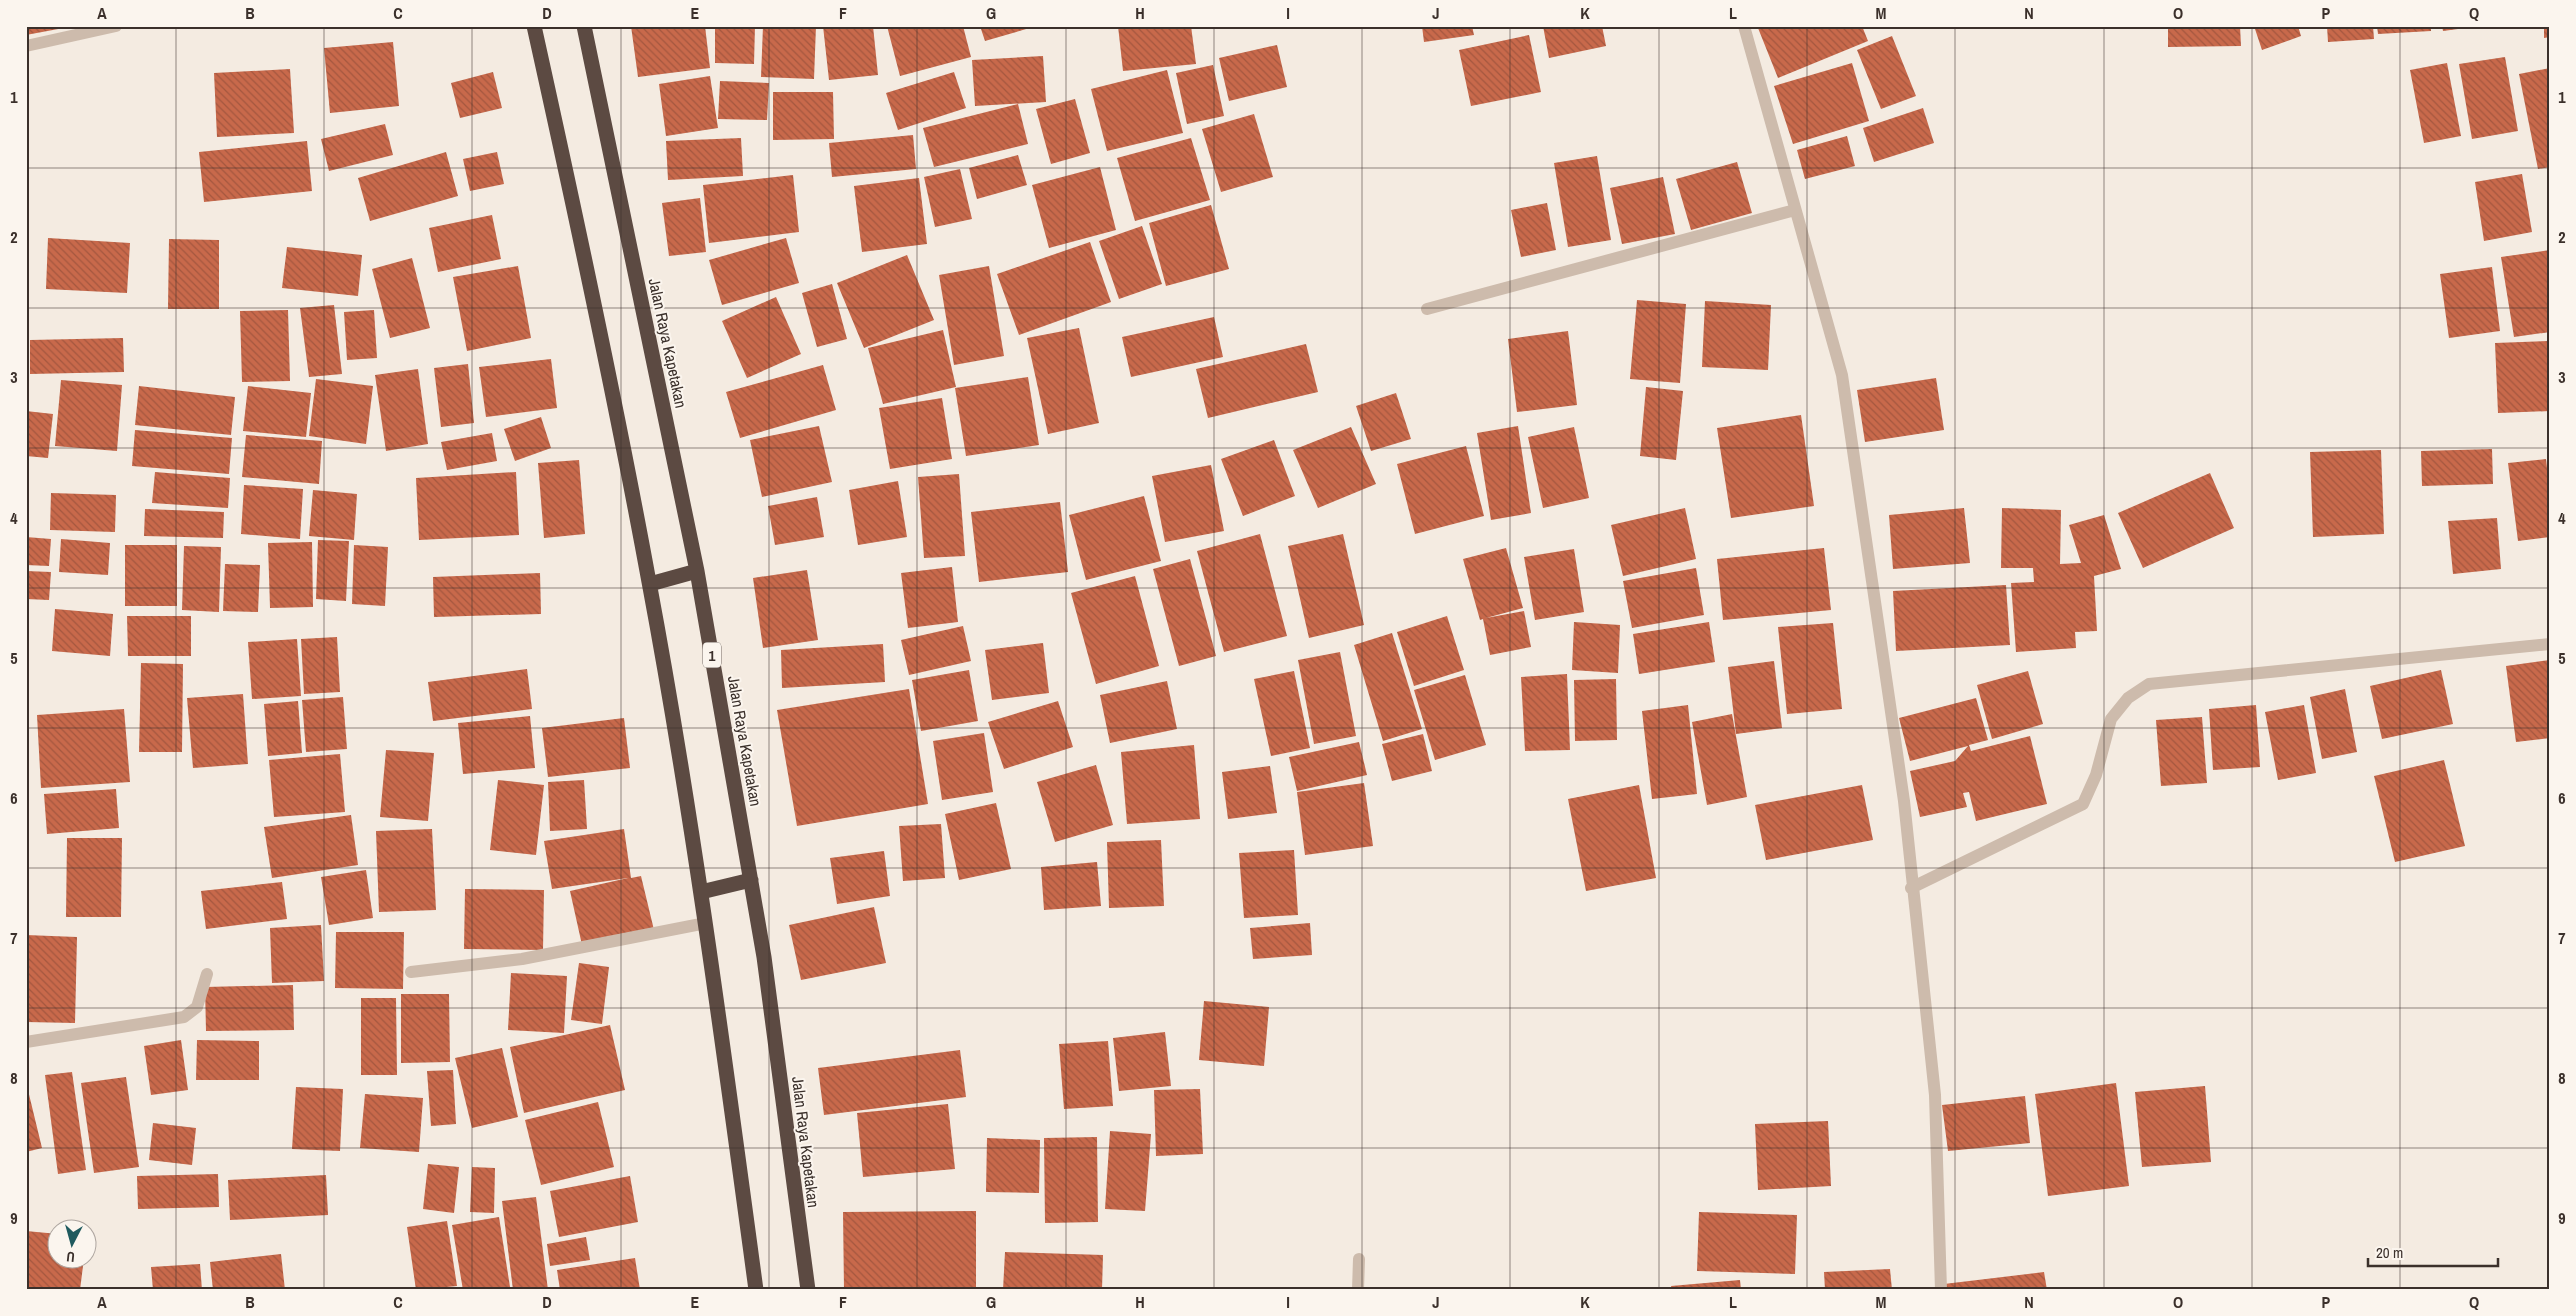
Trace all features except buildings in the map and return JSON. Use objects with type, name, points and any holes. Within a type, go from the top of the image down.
[{"type":"highway","points":[[534,26],[583,246],[650,584],[706,923],[756,1290]]},
{"type":"highway","name":"Jalan Raya Kapetakan","points":[[584,26],[697,571],[764,957],[808,1290]]},
{"type":"highway","points":[[650,584],[697,571]]},
{"type":"highway","points":[[701,892],[751,880]]},
{"type":"street","points":[[26,46],[116,26]]},
{"type":"street","points":[[1744,26],[1842,375],[1904,801],[1935,1096],[1941,1290]]},
{"type":"street","points":[[1427,308],[1795,210]]},
{"type":"street","points":[[1912,888],[2084,804],[2096,775],[2110,719],[2128,698],[2149,684],[2550,644]]},
{"type":"street","points":[[412,972],[522,959],[706,923]]},
{"type":"street","points":[[26,1042],[184,1018],[197,1007],[207,974]]},
{"type":"street","points":[[1358,1290],[1360,1258]]}]
